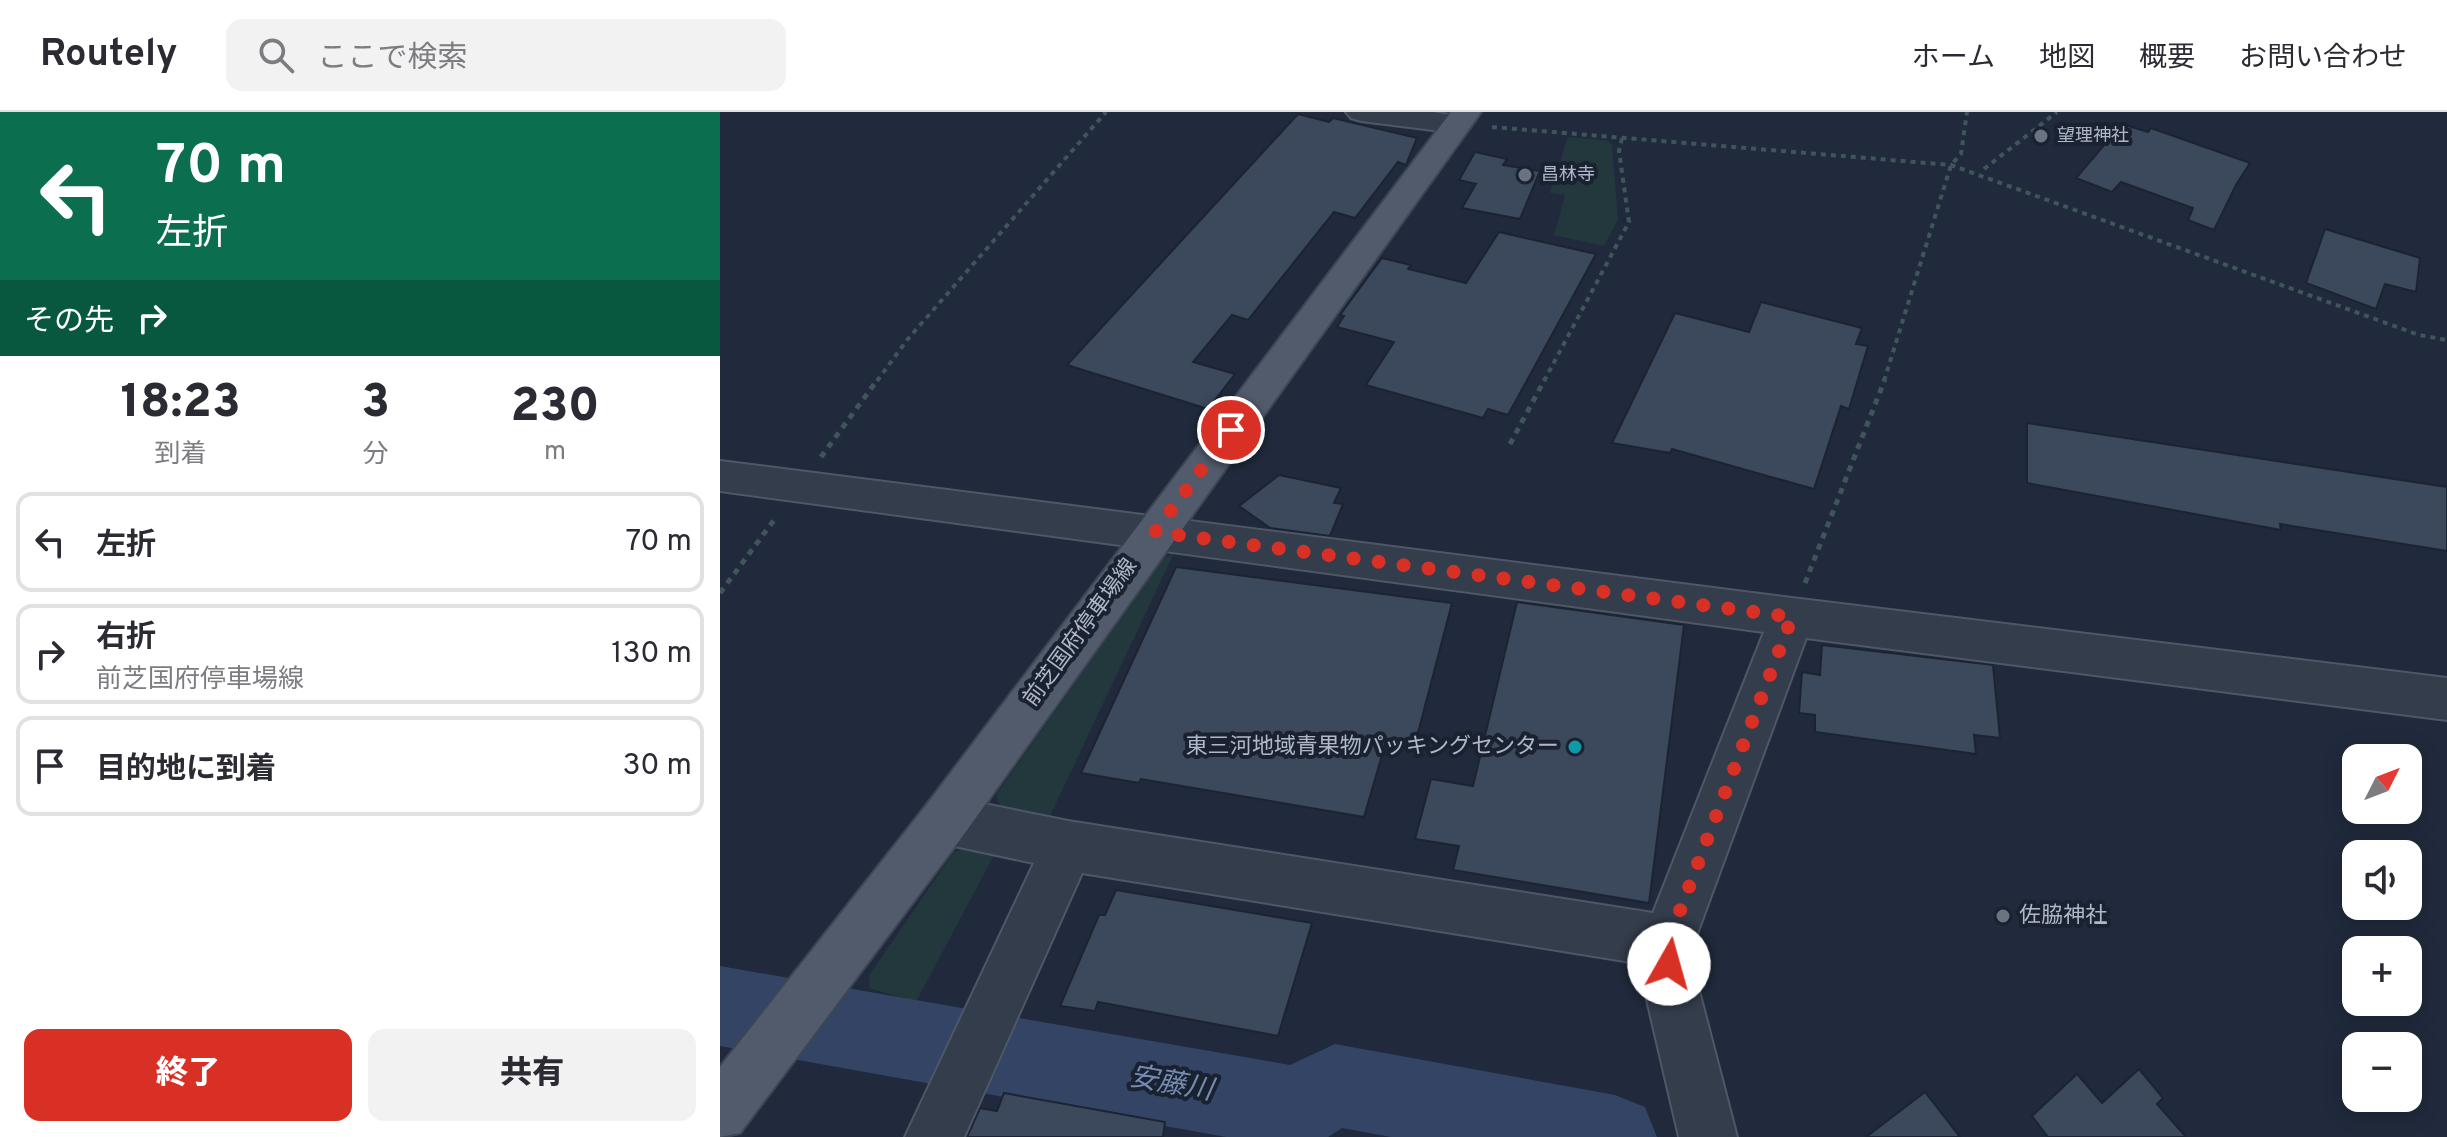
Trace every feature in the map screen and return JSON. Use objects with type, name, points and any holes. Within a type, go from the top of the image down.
[{"type":"main road","name":"前芝国府停車場線","points":[[720,1113],[945,820],[1462,118]]},
{"type":"street","points":[[1361,112],[1462,118]]},
{"type":"street","points":[[720,476],[1792,617],[2447,699]]},
{"type":"street","points":[[1708,1137],[1671,987],[1668,942],[1792,617]]},
{"type":"street","points":[[945,820],[1068,846],[1668,942]]},
{"type":"street","points":[[944,1116],[1068,846]]},
{"type":"path","points":[[720,593],[907,340],[1106,112]]},
{"type":"path","points":[[1792,617],[1893,359],[1951,165],[1961,154],[1967,112]]},
{"type":"path","points":[[1984,169],[2057,112]]},
{"type":"path","points":[[1462,118],[1622,138],[1951,165],[2419,335],[2447,340]]},
{"type":"path","points":[[1510,444],[1629,222],[1619,151],[1622,138]]},
{"type":"green space","points":[[1568,137],[1607,140],[1612,145],[1618,220],[1604,246],[1554,235],[1565,195],[1550,193]]},
{"type":"green space","points":[[1174,553],[1050,816],[1001,808],[996,795],[1162,560]]},
{"type":"green space","points":[[967,848],[995,853],[916,1002],[869,988],[870,974],[954,852]]},
{"type":"building","points":[[1298,114],[1329,122],[1333,118],[1417,138],[1406,165],[1398,162],[1355,218],[1334,212],[1248,320],[1232,315],[1193,362],[1235,374],[1208,409],[1067,365]]},
{"type":"building","points":[[2122,124],[2148,132],[2151,128],[2250,163],[2214,230],[2188,220],[2193,208],[2121,182],[2112,192],[2076,178]]},
{"type":"building","points":[[1475,152],[1507,159],[1503,165],[1540,171],[1520,219],[1462,208],[1476,184],[1459,180]]},
{"type":"building","points":[[2325,229],[2420,258],[2416,292],[2385,284],[2376,309],[2306,283]]},
{"type":"building","points":[[1499,232],[1596,254],[1508,415],[1488,409],[1483,418],[1366,385],[1394,342],[1337,327],[1344,316],[1340,315],[1382,258],[1411,265],[1408,269],[1466,283]]},
{"type":"building","points":[[1761,302],[1862,328],[1856,344],[1868,346],[1849,409],[1841,406],[1814,489],[1672,449],[1670,453],[1612,443],[1675,313],[1749,332]]},
{"type":"building","points":[[2027,423],[2447,487],[2447,551],[2280,524],[2281,530],[2027,483]]},
{"type":"building","points":[[1279,475],[1341,488],[1334,503],[1343,504],[1330,536],[1270,528],[1239,506]]},
{"type":"building","points":[[1176,567],[1452,603],[1414,748],[1385,745],[1364,817],[1141,779],[1139,783],[1081,773]]},
{"type":"building","name":"東三河地域青果物パッキングセンター","points":[[1517,602],[1684,625],[1649,903],[1453,870],[1459,846],[1415,839],[1431,779],[1473,786]]},
{"type":"building","points":[[1822,645],[1993,665],[2000,738],[1974,735],[1976,754],[1815,732],[1815,715],[1799,713],[1802,672],[1820,675]]},
{"type":"building","points":[[1116,890],[1312,923],[1278,1036],[1098,1002],[1095,1011],[1060,1006],[1099,915],[1105,915]]},
{"type":"building","points":[[2139,1069],[2163,1098],[2157,1104],[2186,1137],[2048,1137],[2032,1116],[2077,1074],[2102,1103]]},
{"type":"building","points":[[1925,1092],[1960,1137],[1866,1137]]},
{"type":"building","points":[[1004,1093],[1165,1122],[1163,1137],[967,1137],[980,1108],[997,1111]]},
{"type":"waterway","name":"安藤川","points":[[720,1006],[1297,1108],[1335,1085],[1615,1137]]},
{"type":"place","name":"望理神社","points":[[2041,136]]},
{"type":"place","name":"昌林寺","points":[[1525,175]]},
{"type":"place","name":"東三河地域青果物パッキングセンター","points":[[1575,747]]},
{"type":"place","name":"佐脇神社","points":[[2003,916]]},
{"type":"route","points":[[1231,430],[1155,532],[1792,617],[1668,942],[1669,964]]}]
